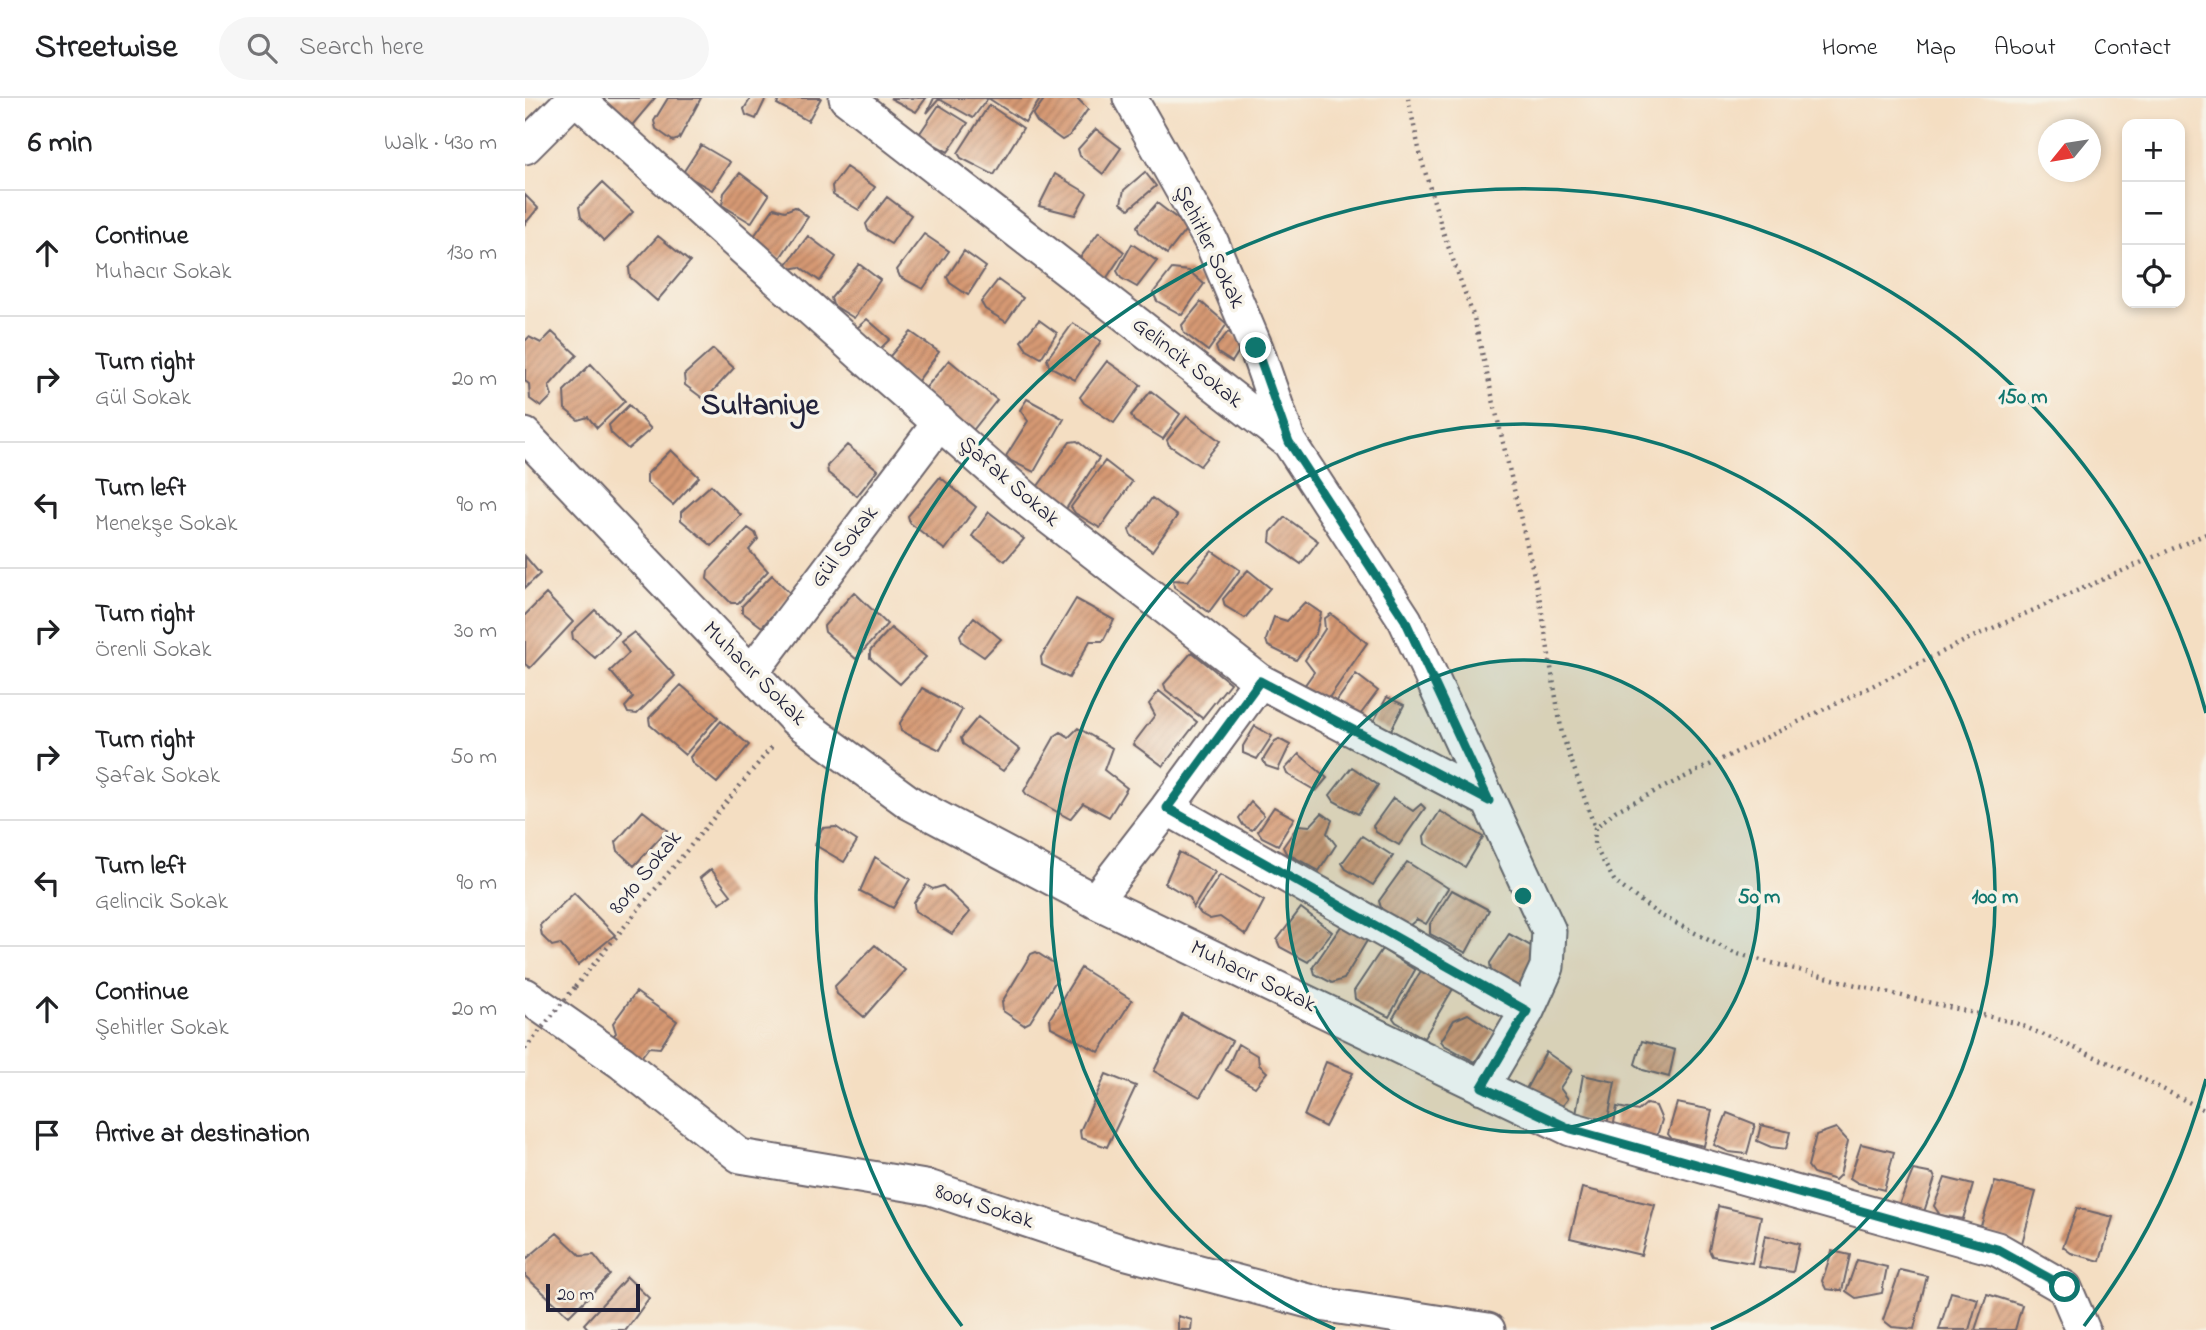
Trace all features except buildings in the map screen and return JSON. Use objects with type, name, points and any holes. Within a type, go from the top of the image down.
[{"type":"street","points":[[525,147],[575,98]]},
{"type":"street","name":"Şafak Sokak","points":[[575,98],[1033,504],[1260,681],[1489,801]]},
{"type":"street","name":"Gelincik Sokak","points":[[846,98],[1289,442],[1405,620],[1549,930],[1547,967],[1527,1011]]},
{"type":"street","name":"Şehitler Sokak","points":[[1130,98],[1211,241],[1256,348],[1289,442]]},
{"type":"street","name":"Gül Sokak","points":[[751,673],[940,422]]},
{"type":"street","name":"Muhacır Sokak","points":[[525,435],[795,719],[910,803],[1095,901],[1571,1129],[1997,1249],[2065,1287],[2083,1330]]},
{"type":"street","points":[[1095,901],[1260,681]]},
{"type":"street","points":[[1167,808],[1527,1011],[1482,1087]]},
{"type":"street","name":"8004 Sokak","points":[[525,995],[621,1062],[740,1156],[931,1188],[1120,1251],[1320,1304],[1488,1330]]},
{"type":"path","points":[[1408,98],[1421,158],[1443,232],[1474,318],[1540,601],[1562,734],[1595,828],[1594,845],[1615,882],[1658,914],[1734,953],[2016,1023],[2121,1068],[2206,1111]]},
{"type":"path","points":[[1595,828],[1615,811],[1965,641],[2206,534]]},
{"type":"path","name":"8010 Sokak","points":[[525,1049],[795,719]]},
{"type":"district","name":"Sultaniye","points":[[760,407]]},
{"type":"route","points":[[1256,348],[1289,442],[1405,620],[1489,801],[1260,681],[1167,808],[1527,1011],[1482,1087],[1571,1129],[1997,1249],[2065,1287]]}]
